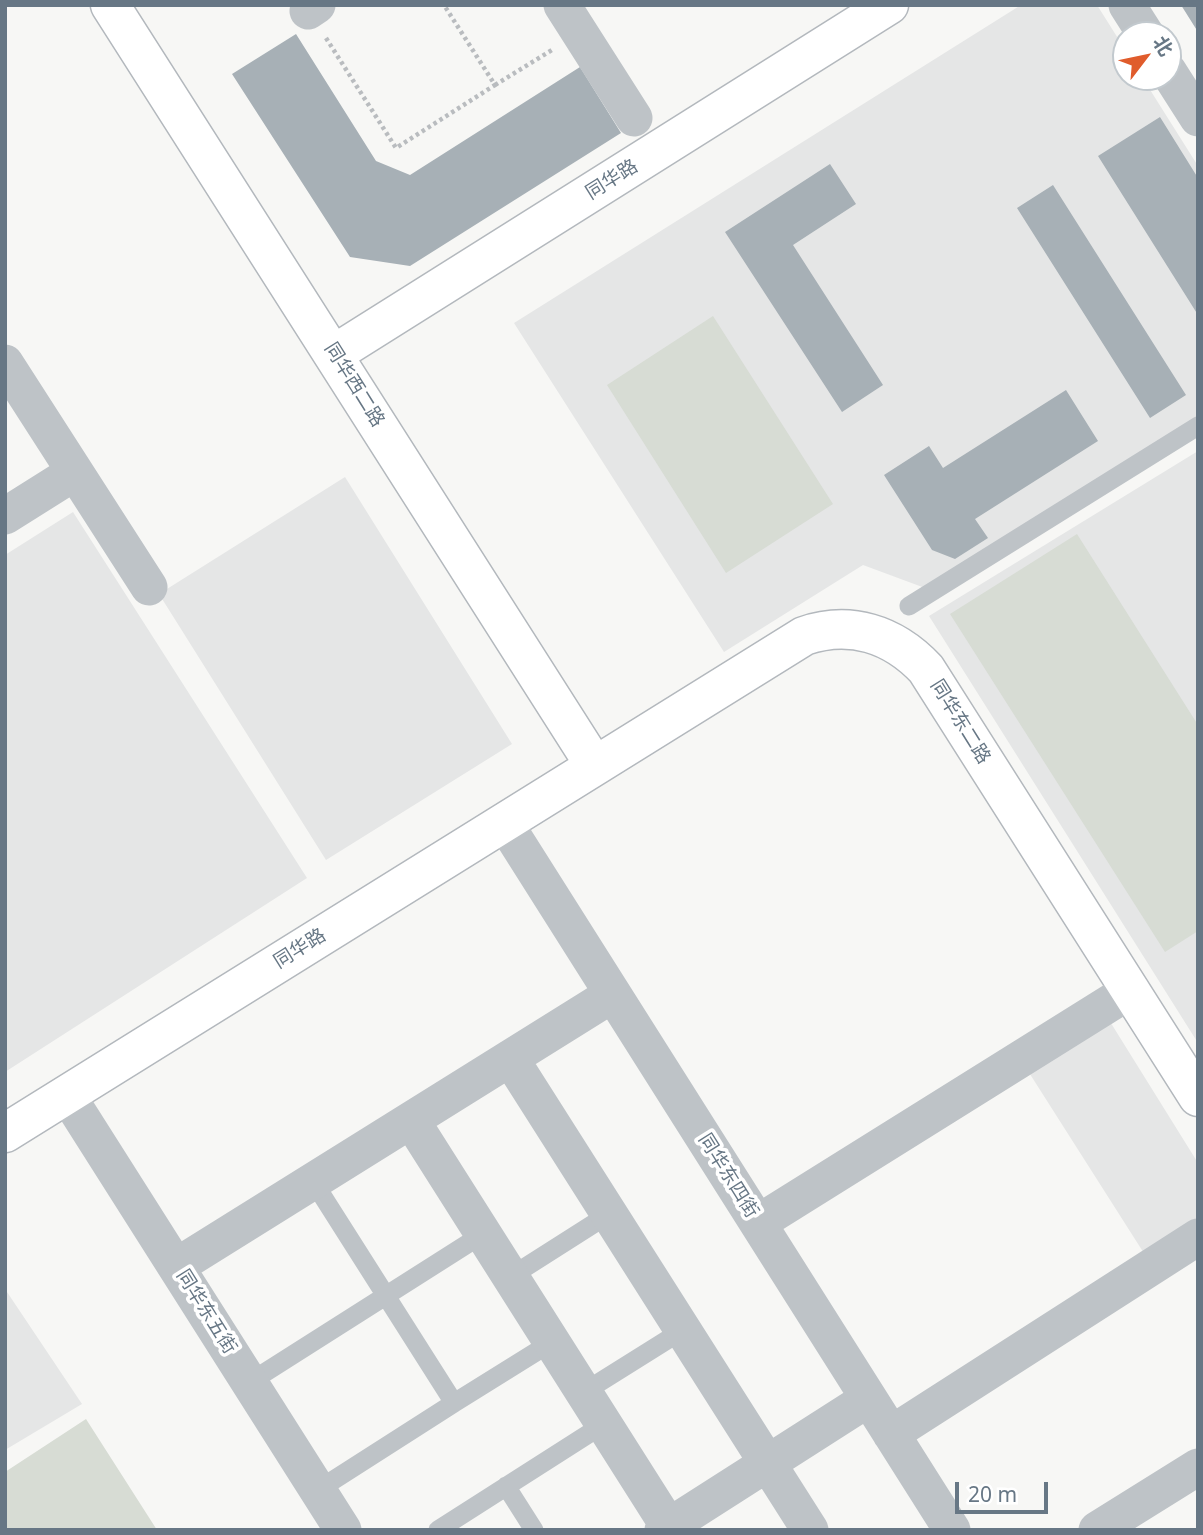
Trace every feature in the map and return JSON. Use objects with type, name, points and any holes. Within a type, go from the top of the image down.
[{"type":"street","name":"同华西二路","points":[[110,5],[595,766]]},
{"type":"street","name":"同华路","points":[[334,354],[889,5]]},
{"type":"street","points":[[1127,5],[1137,21]]},
{"type":"street","points":[[571,19],[634,118]]},
{"type":"street","points":[[1181,91],[1198,118]]},
{"type":"street","points":[[5,363],[149,587]]},
{"type":"street","points":[[5,516],[75,472]]},
{"type":"street","name":"同华东二路","points":[[595,766],[804,636],[825,629],[850,629],[892,641],[926,668],[1198,1097]]},
{"type":"street","name":"同华路","points":[[5,1133],[595,766]]},
{"type":"street","name":"同华东四街","points":[[504,822],[952,1530]]},
{"type":"street","points":[[758,1223],[1131,990]]},
{"type":"street","points":[[177,1266],[613,994]]},
{"type":"street","points":[[510,1058],[810,1530]]},
{"type":"street","name":"同华东五街","points":[[67,1095],[344,1530]]},
{"type":"street","points":[[411,1120],[671,1530]]},
{"type":"street","points":[[891,1434],[1198,1237]]},
{"type":"street","points":[[663,1530],[867,1399]]},
{"type":"street","points":[[1097,1530],[1198,1467]]},
{"type":"lane","points":[[909,606],[1198,426]]},
{"type":"lane","points":[[313,1181],[454,1403]]},
{"type":"lane","points":[[510,1277],[609,1214]]},
{"type":"lane","points":[[250,1382],[483,1234]]},
{"type":"lane","points":[[584,1392],[683,1330]]},
{"type":"lane","points":[[318,1490],[552,1342]]},
{"type":"lane","points":[[438,1530],[604,1424]]},
{"type":"lane","points":[[506,1486],[534,1530]]},
{"type":"path","points":[[444,5],[495,85]]},
{"type":"path","points":[[312,8],[396,148],[495,85],[571,19]]},
{"type":"shaded area","points":[[1021,5],[1097,5],[1112,29],[1112,91],[1151,91],[1198,166],[1198,418],[925,588],[863,565],[724,652],[514,323]]},
{"type":"shaded area","points":[[713,316],[833,504],[726,573],[607,385]]},
{"type":"shaded area","points":[[1198,451],[1198,1043],[929,616]]},
{"type":"shaded area","points":[[345,477],[512,744],[326,860],[159,594]]},
{"type":"shaded area","points":[[73,512],[307,878],[5,1072],[5,555]]},
{"type":"shaded area","points":[[1077,534],[1198,725],[1198,931],[1165,952],[950,614]]},
{"type":"shaded area","points":[[1109,1020],[1198,1163],[1198,1225],[1147,1258],[1028,1071]]},
{"type":"shaded area","points":[[5,1289],[82,1404],[5,1450]]},
{"type":"shaded area","points":[[86,1419],[157,1530],[5,1530],[5,1472]]},
{"type":"building","points":[[1181,5],[1198,5],[1198,32]]},
{"type":"building","points":[[296,34],[376,161],[410,175],[580,67],[621,133],[410,266],[350,257],[232,74]]},
{"type":"building","points":[[1160,117],[1198,178],[1198,315],[1098,156]]},
{"type":"building","points":[[830,164],[856,204],[793,245],[883,385],[842,412],[725,232]]},
{"type":"building","points":[[1053,185],[1186,395],[1150,418],[1017,208]]},
{"type":"building","points":[[1066,390],[1098,441],[975,519],[988,538],[955,559],[932,550],[884,475],[929,446],[943,468]]}]
